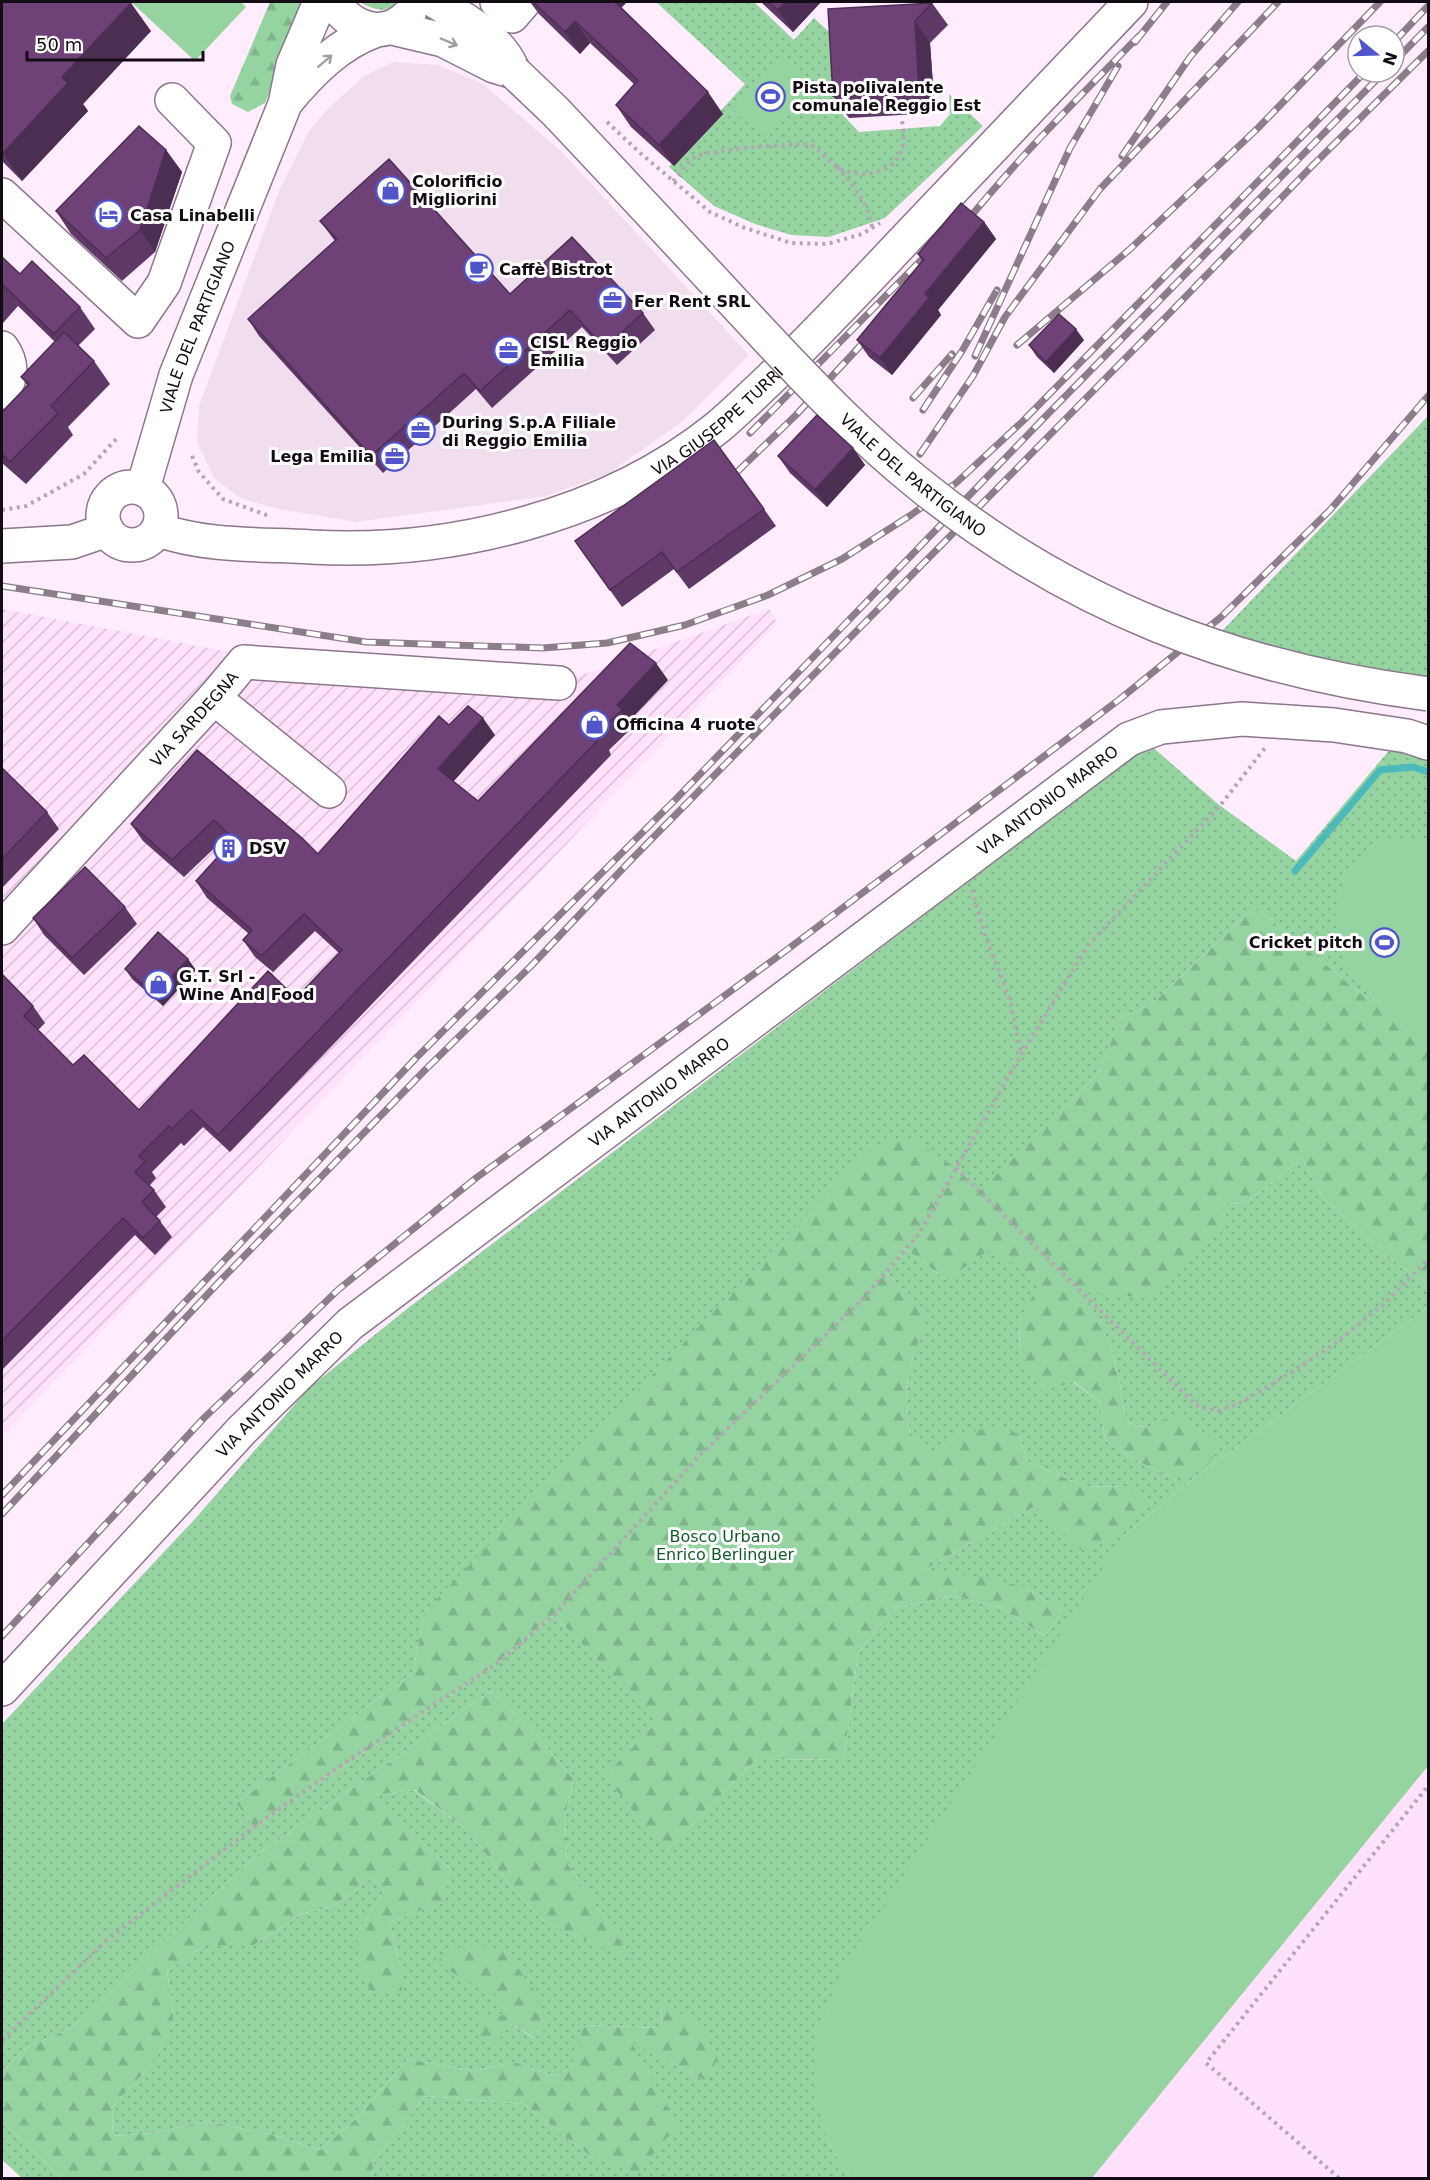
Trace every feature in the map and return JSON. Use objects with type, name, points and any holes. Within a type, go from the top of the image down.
[{"type":"street","name":"VIALE DEL PARTIGIANO","points":[[143,488],[176,375],[285,104],[293,65],[320,2]]},
{"type":"street","name":"VIALE DEL PARTIGIANO","points":[[333,2],[340,12],[363,27],[418,32],[443,40],[494,66],[514,72]]},
{"type":"street","name":"VIALE DEL PARTIGIANO","points":[[285,104],[328,57],[361,35],[403,21],[416,2]]},
{"type":"street","name":"VIALE DEL PARTIGIANO","points":[[436,2],[467,21],[495,43],[507,56],[514,72],[555,111],[813,388],[891,460],[976,527],[1031,564],[1088,596],[1165,630],[1206,645],[1289,669],[1377,687],[1428,694]]},
{"type":"street","name":"VIA GIUSEPPE TURRI","points":[[159,530],[180,537],[223,542],[327,548],[420,545],[488,532],[546,516],[600,497],[641,477],[671,460],[718,427],[799,350],[1131,2]]},
{"type":"street","points":[[2,195],[138,321],[164,283],[214,143],[172,100]]},
{"type":"street","points":[[2,348],[10,366],[7,382],[2,392]]},
{"type":"street","points":[[125,487],[143,488],[158,501],[161,511],[159,530],[153,538],[144,543],[125,545],[116,540],[107,530],[103,515],[109,498],[116,491],[125,487]]},
{"type":"street","points":[[2,546],[72,542],[107,530]]},
{"type":"street","name":"VIA SARDEGNA","points":[[2,928],[214,698],[244,662],[559,683]]},
{"type":"street","points":[[214,698],[329,791]]},
{"type":"street","name":"VIA ANTONIO MARRO","points":[[2,1689],[242,1430],[350,1324],[1129,740],[1161,727],[1242,719],[1334,725],[1407,736],[1428,743]]},
{"type":"path","points":[[837,167],[860,175],[883,171],[898,158],[903,144],[902,120]]},
{"type":"path","points":[[606,121],[710,212],[745,228],[790,243],[827,244],[862,234],[883,222]]},
{"type":"path","points":[[674,181],[696,156],[734,149],[812,145],[855,187],[869,210],[872,227]]},
{"type":"path","points":[[2,510],[26,506],[84,474],[118,437]]},
{"type":"path","points":[[192,456],[199,472],[224,499],[278,518]]},
{"type":"path","points":[[2,2040],[107,1940],[245,1834],[353,1757],[495,1665],[554,1615],[701,1454],[863,1299],[918,1235],[1022,1053],[1089,944],[1219,807],[1285,722]]},
{"type":"path","points":[[965,863],[985,935],[1010,1000],[1022,1053]]},
{"type":"path","points":[[956,1168],[1196,1405],[1218,1411],[1240,1403],[1333,1345],[1385,1303],[1428,1259]]},
{"type":"path","points":[[1339,2178],[1206,2063],[1428,1786]]},
{"type":"shaded area","points":[[394,62],[438,65],[483,84],[561,151],[749,355],[683,421],[609,473],[546,496],[356,522],[274,508],[240,498],[214,478],[197,442],[199,406],[279,191],[309,131],[328,109],[364,76]]},
{"type":"shaded area","points":[[2,609],[235,653],[87,817],[255,681],[559,683],[769,609],[777,623],[2,1436]]},
{"type":"shaded area","points":[[1428,1766],[1428,2178],[1092,2178]]},
{"type":"green space","points":[[131,2],[241,2],[246,7],[195,61]]},
{"type":"green space","points":[[270,2],[307,2],[265,103],[248,112],[232,104],[230,96]]},
{"type":"green space","points":[[360,2],[396,2],[384,10],[379,10]]},
{"type":"green space","points":[[656,2],[754,2],[794,40],[814,18],[839,41],[843,115],[859,132],[940,126],[950,114],[949,94],[983,126],[885,218],[829,237],[791,235],[755,224],[714,206],[669,167],[745,84]]},
{"type":"green space","name":"Pista polivalente comunale Reggio Est","points":[[779,56],[812,84],[763,136],[731,108]]},
{"type":"green space","points":[[1428,416],[1428,685],[1381,677],[1220,633]]},
{"type":"green space","points":[[1149,744],[1218,804],[1296,861],[1392,747],[1428,758],[1428,1048],[1255,907],[1153,1003],[1121,1018],[1096,1076],[980,1192],[956,1168],[424,1612],[413,1673],[236,1803],[254,1827],[495,1665],[554,1615],[658,1722],[666,1851],[757,1759],[844,1760],[858,1653],[894,1608],[954,1596],[1001,1608],[1045,1636],[1063,1610],[1023,1587],[913,1576],[1036,1506],[1128,1487],[1084,1486],[1028,1462],[1019,1434],[957,1436],[932,1457],[909,1431],[906,1389],[913,1356],[928,1313],[886,1273],[906,1249],[946,1280],[992,1247],[1040,1285],[1019,1320],[1020,1359],[1042,1390],[1073,1382],[1100,1402],[1105,1440],[1141,1463],[1174,1479],[1148,1428],[1126,1422],[1112,1350],[1081,1291],[1222,1203],[1245,1204],[1302,1158],[1323,1198],[1400,1266],[1428,1284],[1428,1307],[1189,1482],[1124,1536],[826,2138],[852,2178],[371,2178],[375,2159],[425,2096],[524,2104],[594,2159],[630,2041],[708,2082],[662,2004],[661,2028],[585,2025],[572,2067],[555,2076],[514,2062],[474,2071],[408,2059],[356,2119],[320,2150],[273,2135],[206,2121],[153,2133],[113,2136],[112,2107],[154,2062],[174,2022],[167,1971],[205,1945],[254,1945],[301,1914],[334,1906],[373,1877],[384,1892],[357,1932],[400,1963],[389,1922],[442,1903],[451,1870],[373,1795],[414,1790],[468,1831],[505,1879],[543,1921],[632,1959],[567,1863],[565,1815],[574,1780],[532,1729],[491,1691],[257,1855],[73,2027],[22,2050],[2,2073],[2,1724],[194,1520],[309,1388],[408,1308]],"holes":[[[495,1994],[534,2038],[511,2024],[495,2043],[506,2015]]]},
{"type":"green space","name":"Cricket pitch","points":[[1387,838],[1428,839],[1428,1048],[1375,1005],[1346,964],[1334,920],[1347,870]]},
{"type":"green space","name":"Bosco Urbano Enrico Berlinguer","points":[[1255,907],[1428,1048],[1428,1284],[1400,1266],[1323,1198],[1302,1158],[1245,1204],[1222,1203],[1222,1231],[1151,1298],[1082,1292],[1112,1350],[1126,1422],[1148,1428],[1177,1413],[1221,1445],[1206,1467],[1174,1479],[1141,1463],[1105,1440],[1100,1402],[1074,1382],[1042,1391],[1020,1359],[1019,1320],[1039,1285],[992,1248],[946,1280],[906,1249],[886,1273],[929,1313],[913,1356],[906,1389],[909,1431],[932,1456],[957,1436],[994,1426],[1019,1434],[1028,1462],[1084,1486],[1128,1487],[1146,1504],[1112,1538],[1082,1551],[1036,1506],[915,1575],[939,1572],[987,1578],[1023,1587],[1063,1610],[1045,1636],[1001,1608],[954,1596],[894,1608],[858,1653],[844,1760],[757,1759],[666,1851],[605,1776],[657,1722],[554,1615],[495,1665],[254,1827],[236,1803],[413,1673],[424,1612],[874,1145],[907,1136],[956,1168],[980,1191],[1096,1076],[1121,1018],[1153,1003]]},
{"type":"green space","points":[[1428,1307],[1428,1766],[1092,2178],[852,2178],[826,2138],[814,2089],[815,2036],[842,1971],[1124,1536],[1189,1482]]},
{"type":"green space","points":[[491,1691],[532,1729],[574,1780],[565,1815],[567,1863],[633,1960],[543,1921],[505,1879],[468,1831],[415,1790],[374,1795],[451,1870],[443,1903],[389,1922],[400,1963],[402,1991],[373,1994],[359,1969],[357,1932],[384,1892],[373,1877],[334,1906],[301,1914],[254,1945],[205,1945],[167,1971],[174,2022],[154,2062],[112,2107],[113,2136],[153,2133],[206,2121],[273,2135],[320,2150],[356,2119],[408,2059],[474,2071],[514,2062],[555,2076],[572,2067],[584,2025],[661,2028],[662,2003],[696,2022],[718,2056],[708,2082],[631,2042],[678,2125],[637,2173],[594,2159],[524,2104],[425,2096],[375,2159],[371,2178],[62,2178],[2,2122],[2,2073],[22,2050],[73,2027],[257,1855]]},
{"type":"green space","points":[[484,1945],[508,1955],[533,1988],[547,2028],[535,2038],[511,2024],[495,2044],[480,2040],[478,2018],[505,2015],[495,1994],[468,1982],[438,1963],[445,1949]]},
{"type":"green space","points":[[2,2122],[62,2178],[22,2178],[2,2160]]},
{"type":"building","points":[[2,2],[131,3],[62,77],[68,83],[3,153],[2,152]]},
{"type":"building","points":[[533,2],[615,2],[708,92],[659,145],[616,105],[638,80],[575,21],[565,32]]},
{"type":"building","points":[[768,2],[786,2],[778,10]]},
{"type":"building","points":[[932,3],[915,21],[919,91],[833,96],[828,9]]},
{"type":"building","points":[[139,126],[166,150],[140,230],[106,258],[56,211]]},
{"type":"building","points":[[389,159],[510,294],[572,237],[643,313],[605,348],[570,310],[480,391],[464,373],[371,456],[248,319],[337,239],[320,221]]},
{"type":"building","points":[[961,203],[984,222],[925,294],[929,298],[880,358],[857,340],[924,259],[918,254]]},
{"type":"building","points":[[2,257],[20,274],[32,261],[80,307],[54,334],[3,285],[2,287]]},
{"type":"building","points":[[1059,314],[1076,329],[1046,362],[1029,345]]},
{"type":"building","points":[[64,332],[94,361],[51,406],[58,413],[10,462],[2,454],[2,412],[29,384],[21,377]]},
{"type":"building","points":[[817,415],[853,448],[815,490],[778,456]]},
{"type":"building","points":[[714,440],[764,509],[677,572],[662,552],[610,590],[575,541]]},
{"type":"building","points":[[630,643],[656,663],[617,705],[622,710],[597,733],[600,738],[218,1135],[191,1110],[172,1129],[169,1126],[139,1156],[145,1161],[135,1172],[154,1190],[142,1202],[160,1221],[143,1238],[123,1218],[2,1341],[2,974],[33,1006],[24,1016],[73,1065],[84,1055],[139,1110],[268,971],[296,998],[342,950],[304,914],[261,956],[243,940],[252,930],[196,881],[234,839],[214,820],[172,860],[131,824],[197,750],[318,854],[439,716],[449,725],[468,706],[483,718],[438,769],[478,801]]},
{"type":"building","points":[[2,768],[47,812],[2,859]]},
{"type":"building","points":[[85,867],[125,907],[72,958],[33,918]]},
{"type":"building","points":[[158,932],[188,959],[155,995],[125,969]]},
{"type":"waterway","points":[[1295,871],[1380,770],[1413,767],[1428,772]]},
{"type":"railway","points":[[1135,42],[1167,2]]},
{"type":"railway","points":[[1122,156],[1190,57],[1238,2]]},
{"type":"railway","points":[[920,454],[973,376],[1005,317],[1100,189],[1278,2]]},
{"type":"railway","points":[[1017,345],[1129,250],[1258,128],[1380,2]]},
{"type":"railway","points":[[1406,29],[1428,6]]},
{"type":"railway","points":[[1406,50],[1428,27]]},
{"type":"railway","points":[[962,227],[1026,153],[1139,36]]},
{"type":"railway","points":[[2,1514],[221,1280],[426,1069],[531,966],[630,861],[1312,166],[1428,51]]},
{"type":"railway","points":[[975,356],[1070,148],[1118,66]]},
{"type":"railway","points":[[2,586],[366,642],[543,648],[607,643],[685,625],[768,595],[842,559],[956,483],[1023,421],[1353,84]]},
{"type":"railway","points":[[2,1495],[416,1058],[677,798],[1043,419],[1372,84]]},
{"type":"railway","points":[[750,433],[933,248]]},
{"type":"railway","points":[[923,410],[962,351],[997,290]]},
{"type":"railway","points":[[737,472],[796,415],[873,332]]},
{"type":"railway","points":[[913,398],[952,354]]},
{"type":"railway","points":[[2,1636],[204,1418],[339,1289],[476,1178],[784,952],[1120,699],[1221,617],[1330,510],[1428,396]]},
{"type":"place","name":"Pista polivalente comunale Reggio Est","points":[[771,96]]},
{"type":"place","name":"Colorificio Migliorini","points":[[391,190]]},
{"type":"place","name":"Casa Linabelli","points":[[109,215]]},
{"type":"place","name":"Caffè Bistrot","points":[[478,269]]},
{"type":"place","name":"Fer Rent SRL","points":[[613,301]]},
{"type":"place","name":"CISL Reggio Emilia","points":[[509,351]]},
{"type":"place","name":"During S.p.A Filiale di Reggio Emilia","points":[[421,431]]},
{"type":"place","name":"Lega Emilia","points":[[395,456]]},
{"type":"place","name":"Officina 4 ruote","points":[[595,724]]},
{"type":"place","name":"DSV","points":[[228,848]]},
{"type":"place","name":"Cricket pitch","points":[[1384,942]]},
{"type":"place","name":"G.T. Srl - Wine And Food","points":[[158,985]]}]
